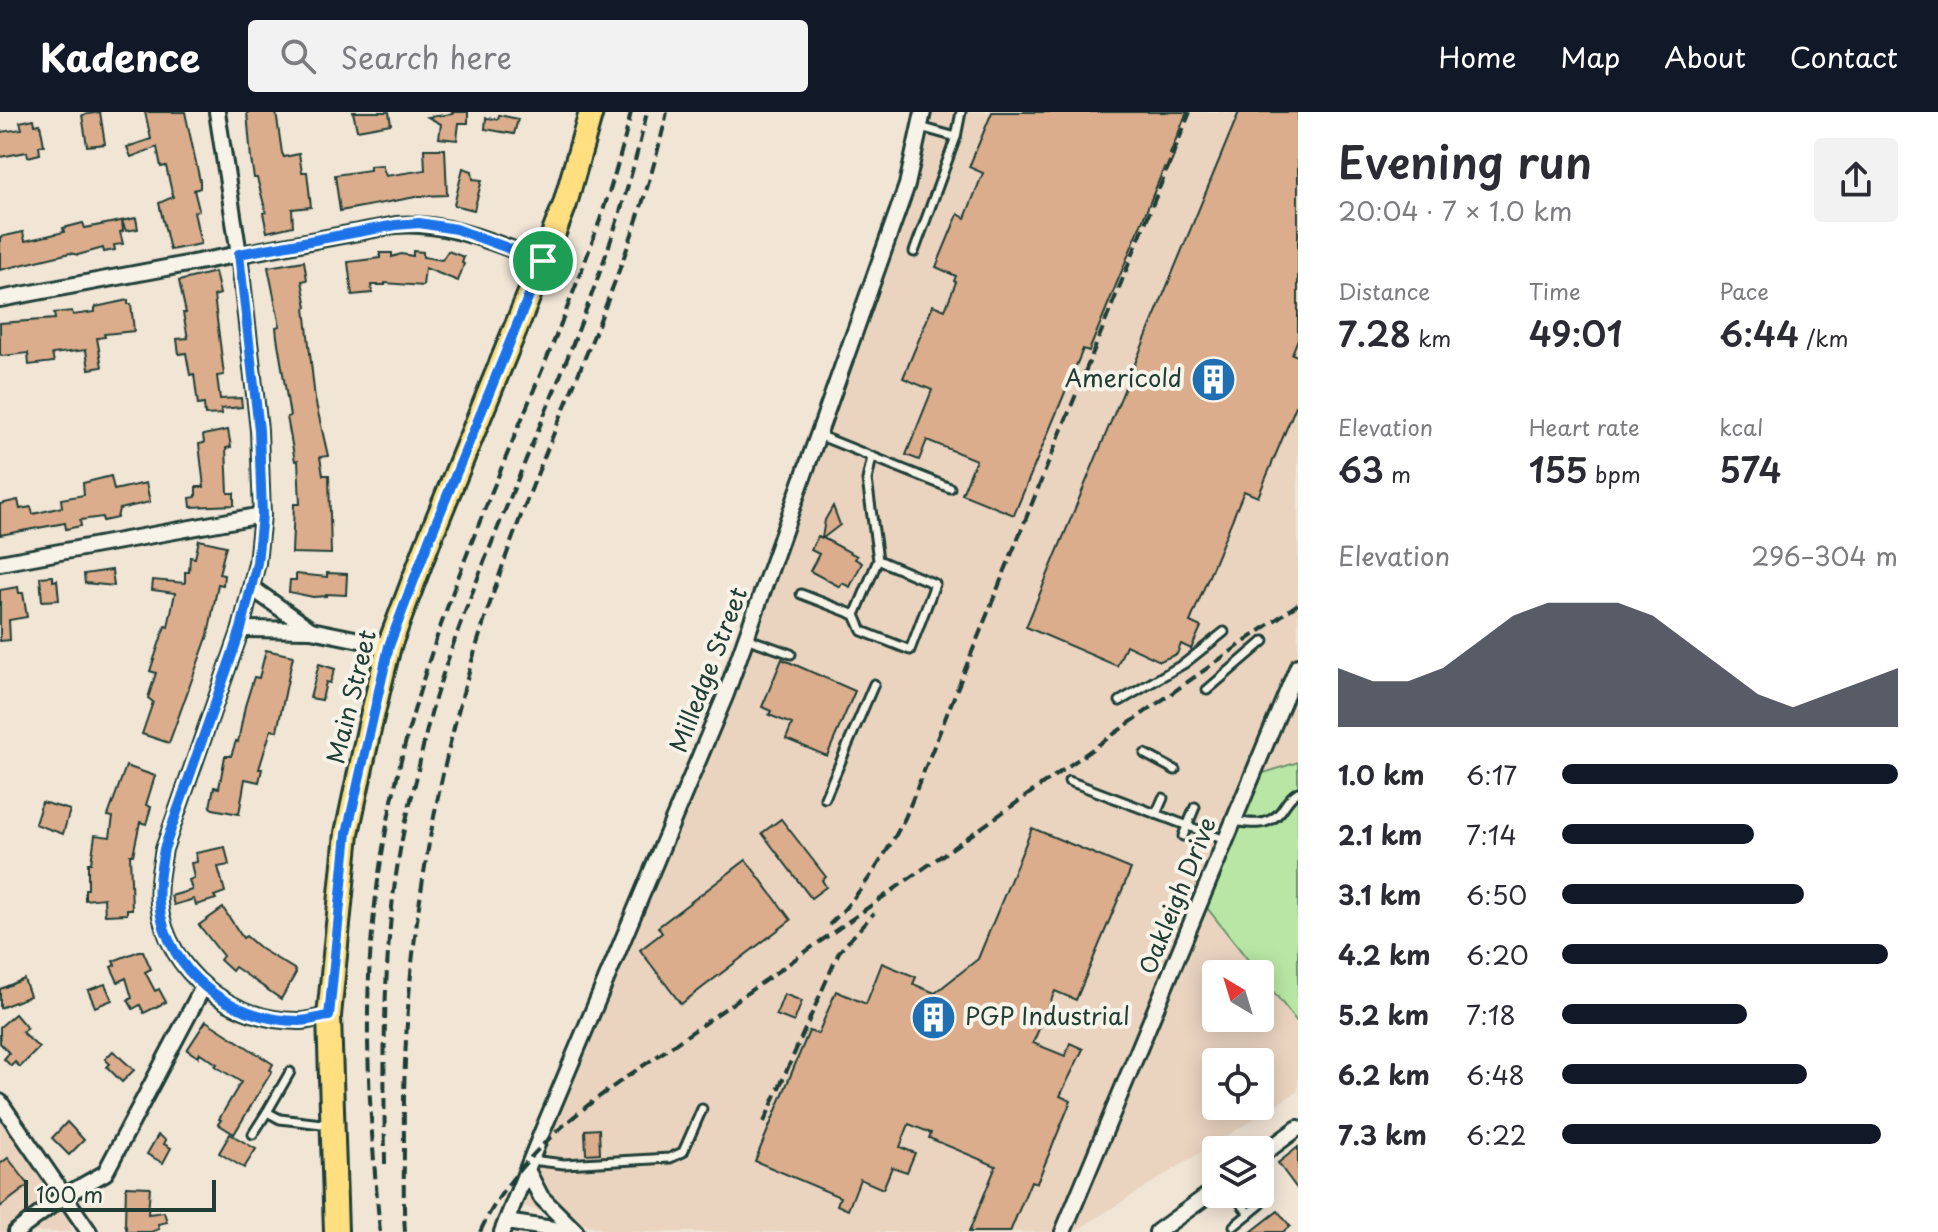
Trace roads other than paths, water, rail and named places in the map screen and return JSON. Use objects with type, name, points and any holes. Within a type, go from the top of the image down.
[{"type":"main road","name":"Main Street","points":[[336,1232],[329,1016],[347,833],[389,646],[543,261],[569,190],[591,112]]},
{"type":"street","points":[[217,112],[239,254],[259,430],[262,515],[257,563],[241,629],[164,849],[159,873],[159,905],[167,935],[182,963],[203,987],[227,1003],[252,1013],[298,1021],[329,1016]]},
{"type":"street","name":"Milledge Street","points":[[504,1227],[726,694],[907,185],[922,120]]},
{"type":"street","points":[[0,299],[419,223],[456,229],[543,261]]},
{"type":"street","points":[[0,563],[262,515]]},
{"type":"street","points":[[252,588],[311,630]]},
{"type":"street","points":[[241,629],[311,630],[389,646]]},
{"type":"street","name":"Oakleigh Drive","points":[[1063,1232],[1298,666]]},
{"type":"street","points":[[16,1232],[64,1196],[105,1173],[203,987]]},
{"type":"street","points":[[0,1102],[89,1232]]},
{"type":"street","points":[[1274,1146],[1293,1132]]},
{"type":"street","points":[[529,1165],[541,1197],[574,1232]]},
{"type":"street","points":[[1157,1232],[1202,1199]]},
{"type":"street","points":[[504,1227],[574,1232]]},
{"type":"lane","points":[[914,252],[956,137],[961,112]]},
{"type":"lane","points":[[922,120],[956,137]]},
{"type":"lane","points":[[818,435],[950,488]]},
{"type":"lane","points":[[855,615],[878,560],[867,480],[872,457]]},
{"type":"lane","points":[[801,594],[855,615],[862,631],[910,650],[935,584],[878,560]]},
{"type":"lane","points":[[1120,701],[1185,663],[1224,632]]},
{"type":"lane","points":[[746,638],[791,654]]},
{"type":"lane","points":[[1207,690],[1264,641]]},
{"type":"lane","points":[[825,798],[874,684]]},
{"type":"lane","points":[[1145,754],[1175,770]]},
{"type":"lane","points":[[1069,781],[1225,840]]},
{"type":"lane","points":[[1233,821],[1266,823],[1279,815],[1289,797],[1298,792]]},
{"type":"lane","points":[[1156,814],[1163,798]]},
{"type":"lane","points":[[1183,836],[1195,807]]},
{"type":"lane","points":[[1163,828],[1167,818]]},
{"type":"lane","points":[[253,1134],[290,1072]]},
{"type":"lane","points":[[529,1165],[670,1158],[683,1152],[702,1109]]},
{"type":"lane","points":[[267,1112],[280,1119],[332,1125]]},
{"type":"lane","points":[[1244,1208],[1249,1214]]},
{"type":"lane","points":[[1234,1226],[1256,1208]]},
{"type":"railway","points":[[380,1232],[371,1117],[368,1000],[378,881],[402,756],[452,594],[588,253],[631,112]]},
{"type":"railway","points":[[385,1164],[385,1007],[390,928],[402,841],[430,717],[466,609],[605,257],[647,112]]},
{"type":"railway","points":[[405,1232],[405,1062],[410,983],[419,904],[449,748],[492,596],[620,268],[654,165],[667,112]]},
{"type":"railway","points":[[829,925],[871,875],[905,818],[1190,112]]},
{"type":"railway","points":[[480,1232],[514,1176],[559,1129],[611,1088],[1298,604]]},
{"type":"railway","points":[[764,1122],[839,952],[874,913]]},
{"type":"place","name":"Americold","points":[[1213,379]]},
{"type":"place","name":"PGP Industrial","points":[[934,1017]]}]
